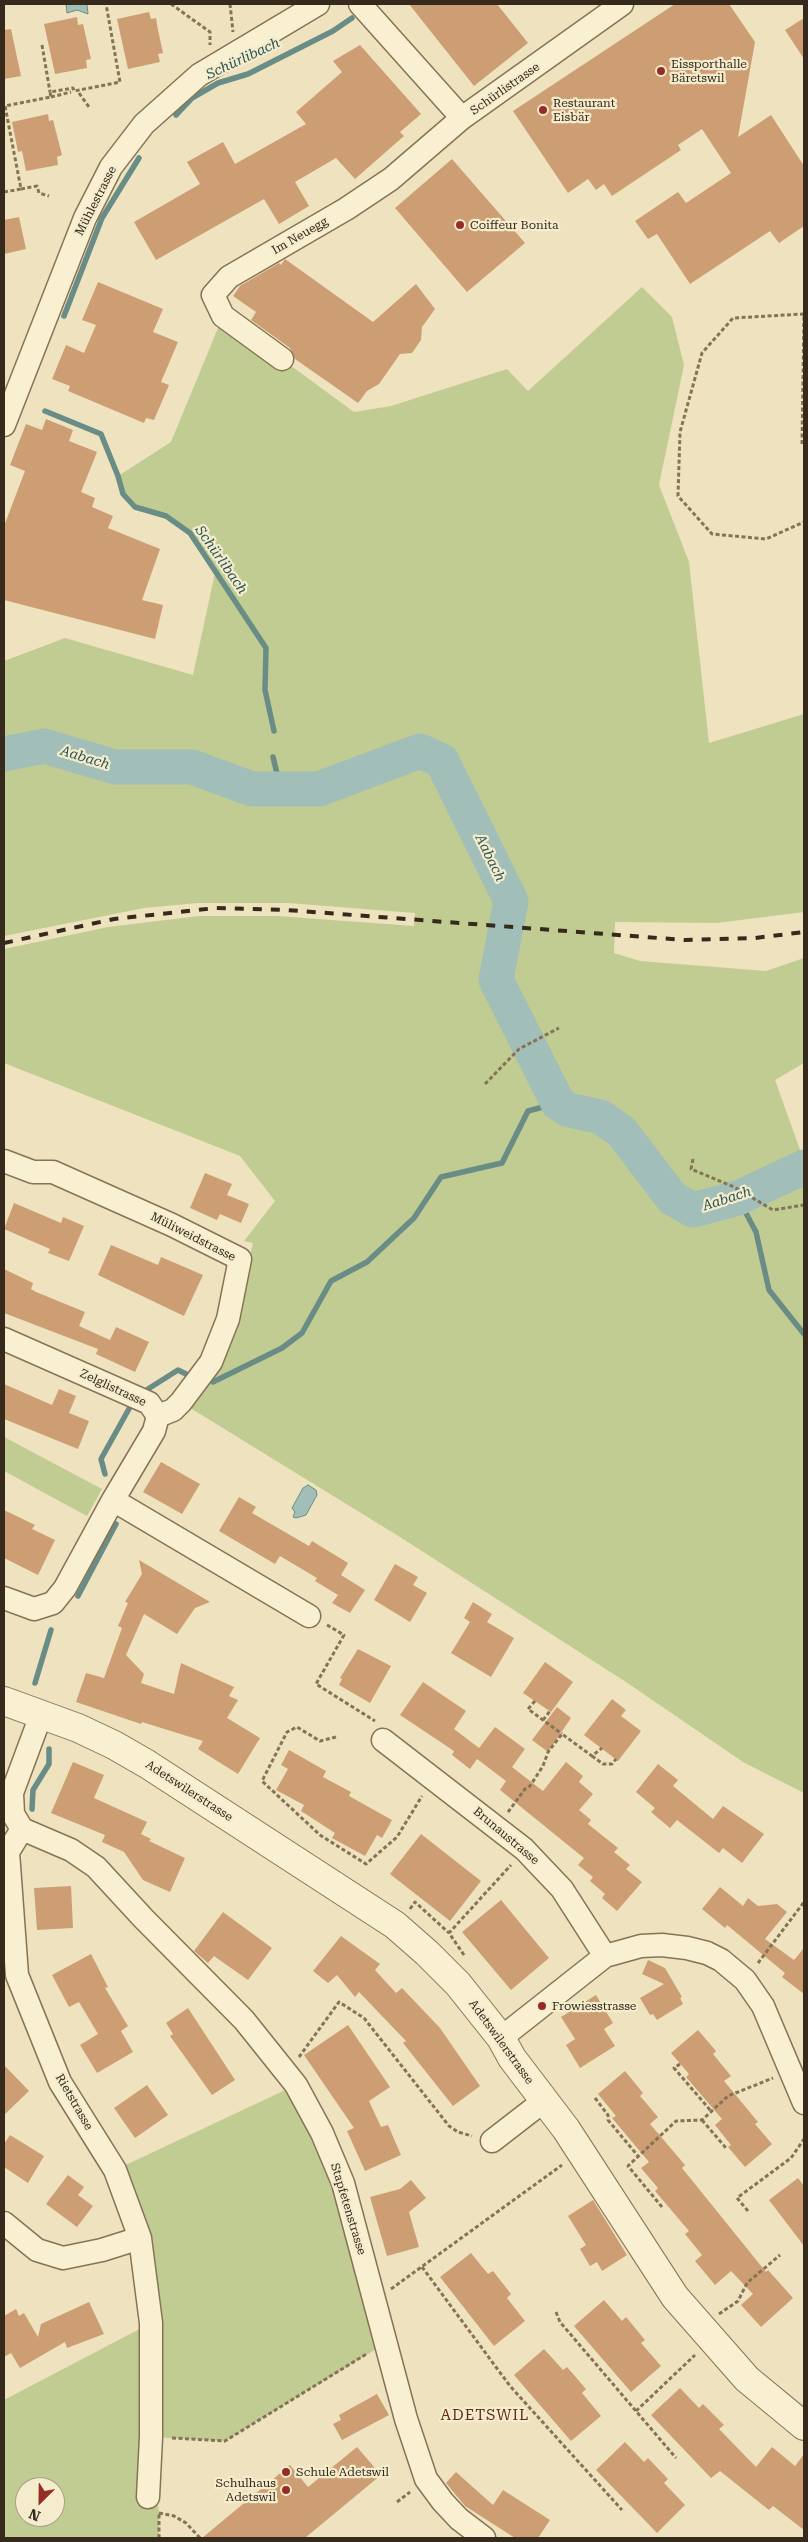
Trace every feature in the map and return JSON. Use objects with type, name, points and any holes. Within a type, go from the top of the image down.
[{"type":"street","name":"Mühlestrasse","points":[[4,425],[85,218],[112,168],[144,124],[171,98],[217,62],[318,4]]},
{"type":"street","name":"Schürlistrasse","points":[[360,4],[462,118],[622,4]]},
{"type":"street","name":"Im Neuegg","points":[[282,359],[223,316],[213,295],[229,277],[346,209],[391,179],[462,118]]},
{"type":"street","name":"Müliweidstrasse","points":[[4,1161],[33,1172],[53,1172],[172,1225],[240,1259],[228,1319],[211,1362],[181,1402],[173,1410],[158,1416]]},
{"type":"street","name":"Zelglistrasse","points":[[4,1339],[149,1403],[158,1416],[154,1431],[113,1500],[65,1588],[53,1603],[34,1609],[4,1598]]},
{"type":"street","points":[[113,1500],[309,1616]]},
{"type":"street","name":"Adetswilerstrasse","points":[[4,1702],[105,1740],[147,1764],[395,1925],[458,1984],[501,2038],[517,2064],[594,2170],[701,2338],[804,2426]]},
{"type":"street","points":[[22,1828],[13,1814],[12,1794],[41,1715]]},
{"type":"street","name":"Brunaustrasse","points":[[382,1740],[497,1826],[524,1850],[562,1889],[605,1956]]},
{"type":"street","name":"Rietstrasse","points":[[22,1828],[6,1852],[10,1977],[60,2082],[115,2170],[140,2238],[152,2323],[151,2437],[153,2505]]},
{"type":"street","name":"Stapfetenstrasse","points":[[22,1828],[72,1850],[96,1867],[144,1919],[244,2020],[296,2084],[322,2133],[343,2183],[415,2451],[426,2479],[454,2513],[484,2538]]},
{"type":"street","points":[[501,2038],[605,1956],[641,1946],[662,1945],[687,1948],[707,1953],[720,1960],[745,1980],[763,2006],[803,2097]]},
{"type":"street","points":[[492,2141],[545,2100]]},
{"type":"street","points":[[4,2223],[37,2250],[63,2258],[102,2250],[140,2238]]},
{"type":"path","points":[[21,188],[5,106],[74,88],[74,91],[120,82],[106,4]]},
{"type":"path","points":[[170,4],[210,32],[210,48],[217,62]]},
{"type":"path","points":[[230,4],[231,27],[240,48]]},
{"type":"path","points":[[42,45],[50,94]]},
{"type":"path","points":[[50,94],[72,92]]},
{"type":"path","points":[[79,93],[89,107]]},
{"type":"path","points":[[4,192],[37,186],[39,194],[49,196]]},
{"type":"path","points":[[802,444],[804,314],[733,318],[702,353],[680,432],[678,496],[712,534],[766,539],[804,522]]},
{"type":"path","points":[[485,1084],[519,1049],[559,1028]]},
{"type":"path","points":[[694,1159],[691,1169],[734,1187],[774,1210],[804,1205]]},
{"type":"path","points":[[309,1616],[322,1621],[344,1635],[316,1684],[376,1722],[382,1740]]},
{"type":"path","points":[[535,1700],[528,1710],[603,1764],[612,1764],[616,1759]]},
{"type":"path","points":[[543,1720],[550,1711]]},
{"type":"path","points":[[336,1737],[320,1741],[298,1727],[287,1732],[262,1780],[320,1835],[366,1864],[396,1837],[433,1778]]},
{"type":"path","points":[[497,1826],[525,1789],[530,1786],[543,1766],[548,1752],[562,1734]]},
{"type":"path","points":[[592,1756],[602,1748]]},
{"type":"path","points":[[470,1962],[449,1933],[524,1850]]},
{"type":"path","points":[[745,1980],[804,1902]]},
{"type":"path","points":[[298,2058],[339,2002],[364,2018],[446,2121],[458,2132]]},
{"type":"path","points":[[680,2064],[674,2068],[711,2111]]},
{"type":"path","points":[[662,2207],[628,2166],[676,2121],[702,2120],[728,2096],[790,2070]]},
{"type":"path","points":[[594,2098],[608,2115],[608,2120],[638,2156]]},
{"type":"path","points":[[702,2120],[726,2148]]},
{"type":"path","points":[[748,2211],[737,2198],[791,2158],[804,2139]]},
{"type":"path","points":[[387,2292],[570,2159]]},
{"type":"path","points":[[636,2411],[701,2338],[738,2301],[747,2283],[780,2255]]},
{"type":"path","points":[[422,2267],[510,2386],[622,2510]]},
{"type":"path","points":[[556,2312],[560,2322],[676,2458]]},
{"type":"path","points":[[151,2437],[225,2441],[386,2343]]},
{"type":"path","points":[[153,2505],[159,2538]]},
{"type":"path","points":[[153,2505],[186,2523],[200,2538]]},
{"type":"green space","points":[[642,287],[672,317],[684,365],[659,485],[689,562],[709,743],[804,714],[804,912],[717,923],[615,922],[614,953],[640,961],[766,971],[804,958],[804,1063],[775,1080],[804,1161],[804,1793],[743,1762],[626,1682],[400,1537],[187,1406],[243,1284],[253,1243],[244,1241],[275,1201],[240,1156],[4,1063],[4,949],[108,927],[199,916],[277,916],[414,926],[415,913],[288,903],[197,903],[144,908],[4,936],[4,661],[65,638],[193,675],[215,573],[190,533],[166,516],[135,507],[123,494],[118,476],[171,442],[223,316],[354,412],[391,406],[507,369],[528,391]]},
{"type":"green space","points":[[4,1437],[102,1489],[87,1516],[4,1471]]},
{"type":"green space","points":[[296,2085],[322,2133],[386,2343],[225,2441],[151,2437],[159,2513],[159,2538],[4,2538],[4,2400],[151,2323],[115,2170]]},
{"type":"water","points":[[66,4],[87,4],[88,14],[77,10],[67,13]]},
{"type":"water","points":[[308,1485],[316,1490],[317,1495],[306,1515],[293,1517],[295,1512],[292,1508],[303,1488]]},
{"type":"building","points":[[409,4],[497,4],[528,43],[474,86]]},
{"type":"building","name":"Eissporthalle Bäretswil","points":[[675,4],[729,4],[755,42],[738,137],[771,115],[804,166],[804,226],[779,243],[770,231],[690,284],[657,234],[648,239],[635,221],[678,192],[686,203],[731,173],[702,129],[678,145],[681,150],[612,196],[604,184],[596,190],[588,179],[568,193],[513,111]]},
{"type":"building","points":[[149,12],[151,19],[156,18],[163,53],[158,54],[160,62],[128,69],[117,19]]},
{"type":"building","points":[[77,17],[78,25],[83,24],[91,59],[86,60],[87,68],[55,74],[44,24]]},
{"type":"building","points":[[804,18],[804,59],[785,30]]},
{"type":"building","points":[[11,29],[21,76],[4,79],[4,30]]},
{"type":"building","points":[[360,45],[421,114],[400,132],[404,136],[355,179],[336,158],[295,182],[309,206],[279,224],[264,199],[156,260],[134,222],[200,184],[187,162],[223,142],[235,164],[306,124],[296,112],[342,72],[333,61]]},
{"type":"building","points":[[48,114],[49,121],[53,120],[62,155],[57,157],[58,165],[26,171],[22,151],[18,152],[12,122]]},
{"type":"building","name":"Coiffeur Bonita","points":[[452,159],[525,243],[467,292],[395,208]]},
{"type":"building","points":[[19,217],[26,249],[4,254],[4,220]]},
{"type":"building","points":[[285,259],[373,322],[416,284],[435,309],[422,327],[421,340],[412,353],[400,354],[379,384],[367,391],[358,403],[295,359],[290,348],[251,320],[256,312],[233,296],[240,286],[279,263],[281,265]]},
{"type":"building","points":[[98,282],[163,309],[153,332],[178,342],[161,382],[169,385],[154,420],[146,418],[144,423],[68,391],[70,386],[52,379],[66,345],[84,353],[96,325],[82,320]]},
{"type":"building","points":[[46,419],[73,430],[69,441],[97,452],[81,492],[95,498],[92,507],[113,516],[108,528],[160,549],[142,600],[163,605],[155,639],[4,600],[4,526],[25,471],[10,465],[26,424],[42,430]]},
{"type":"building","points":[[205,1173],[232,1184],[227,1195],[249,1204],[241,1223],[220,1214],[217,1220],[190,1208]]},
{"type":"building","points":[[14,1203],[61,1223],[63,1217],[84,1226],[69,1261],[48,1253],[50,1249],[4,1229]]},
{"type":"building","points":[[111,1245],[158,1265],[161,1257],[203,1275],[184,1316],[98,1275]]},
{"type":"building","points":[[4,1269],[33,1283],[31,1289],[36,1292],[85,1312],[79,1326],[110,1340],[116,1327],[149,1342],[135,1372],[96,1354],[98,1349],[4,1313]]},
{"type":"building","points":[[4,1384],[52,1405],[59,1389],[76,1396],[69,1413],[89,1421],[78,1449],[4,1419]]},
{"type":"building","points":[[161,1462],[200,1484],[182,1514],[143,1492]]},
{"type":"building","points":[[239,1497],[256,1507],[252,1513],[309,1546],[312,1541],[348,1563],[341,1575],[365,1590],[350,1613],[332,1603],[338,1595],[315,1581],[317,1578],[280,1556],[275,1564],[219,1531]]},
{"type":"building","points":[[4,1510],[35,1525],[32,1529],[55,1540],[38,1575],[4,1558]]},
{"type":"building","points":[[139,1560],[210,1602],[195,1608],[177,1634],[144,1614],[126,1655],[144,1674],[141,1683],[174,1694],[181,1663],[234,1687],[229,1696],[238,1700],[227,1718],[260,1738],[238,1774],[198,1749],[203,1741],[142,1722],[141,1724],[76,1702],[86,1673],[104,1678],[122,1628],[118,1626],[128,1603],[125,1602],[142,1574]]},
{"type":"building","points":[[395,1564],[418,1577],[413,1585],[427,1593],[410,1622],[374,1600]]},
{"type":"building","points":[[473,1602],[492,1614],[487,1622],[514,1638],[491,1677],[451,1653],[470,1622],[464,1618]]},
{"type":"building","points":[[358,1649],[391,1666],[370,1703],[339,1685],[342,1679],[340,1678]]},
{"type":"building","points":[[545,1662],[573,1682],[551,1712],[523,1693]]},
{"type":"building","points":[[423,1682],[466,1711],[454,1729],[479,1748],[495,1727],[525,1749],[512,1767],[543,1791],[566,1762],[583,1776],[579,1782],[593,1794],[579,1810],[591,1820],[588,1824],[618,1848],[614,1852],[630,1865],[626,1869],[642,1882],[617,1911],[602,1898],[605,1894],[590,1881],[593,1877],[578,1865],[584,1858],[500,1790],[506,1781],[477,1759],[470,1769],[452,1755],[454,1751],[400,1715]]},
{"type":"building","points":[[612,1699],[626,1710],[621,1716],[641,1731],[618,1761],[584,1735]]},
{"type":"building","points":[[557,1707],[571,1718],[548,1752],[532,1740]]},
{"type":"building","points":[[289,1750],[326,1771],[323,1777],[351,1792],[349,1796],[392,1820],[382,1838],[377,1835],[365,1856],[332,1838],[335,1833],[301,1811],[304,1805],[276,1790],[288,1769],[281,1765]]},
{"type":"building","points":[[73,1762],[104,1775],[94,1798],[147,1822],[141,1834],[151,1839],[149,1841],[185,1858],[170,1892],[143,1880],[124,1852],[102,1842],[105,1835],[51,1813]]},
{"type":"building","points":[[658,1764],[678,1780],[673,1786],[713,1819],[723,1806],[764,1834],[742,1863],[723,1848],[719,1853],[677,1820],[670,1828],[651,1812],[655,1808],[636,1792]]},
{"type":"building","points":[[421,1834],[481,1881],[450,1921],[390,1874]]},
{"type":"building","points":[[71,1886],[73,1928],[37,1930],[34,1888]]},
{"type":"building","points":[[720,1887],[743,1906],[748,1898],[758,1906],[777,1904],[787,1912],[765,1939],[794,1960],[804,1948],[804,1994],[782,1977],[785,1973],[727,1925],[725,1928],[702,1909]]},
{"type":"building","points":[[501,1900],[549,1958],[511,1990],[462,1932]]},
{"type":"building","points":[[223,1912],[272,1948],[248,1980],[214,1956],[208,1963],[194,1951]]},
{"type":"building","points":[[341,1936],[380,1964],[375,1970],[396,1993],[402,1988],[440,2028],[480,2086],[453,2106],[403,2043],[406,2041],[359,1992],[355,1997],[337,1975],[328,1983],[313,1971]]},
{"type":"building","points":[[91,1954],[108,1987],[105,1988],[128,2026],[121,2031],[133,2052],[97,2073],[80,2045],[98,2034],[79,2002],[69,2007],[52,1975]]},
{"type":"building","points":[[648,1960],[665,1968],[682,1997],[680,1998],[683,2004],[657,2020],[653,2014],[650,2015],[640,1998],[664,1984],[642,1974]]},
{"type":"building","points":[[596,1995],[613,2023],[604,2029],[615,2046],[580,2068],[566,2045],[575,2039],[561,2017]]},
{"type":"building","points":[[188,2008],[235,2080],[212,2095],[170,2036],[173,2034],[166,2023]]},
{"type":"building","points":[[348,2025],[390,2087],[369,2101],[381,2127],[388,2125],[401,2155],[365,2171],[347,2131],[354,2128],[304,2055]]},
{"type":"building","points":[[698,2030],[716,2051],[713,2054],[731,2076],[724,2081],[758,2122],[755,2124],[772,2144],[745,2167],[728,2147],[731,2145],[715,2125],[722,2119],[686,2077],[689,2074],[671,2053]]},
{"type":"building","points":[[4,2065],[29,2091],[4,2115]]},
{"type":"building","points":[[625,2071],[643,2093],[640,2096],[658,2117],[650,2124],[685,2165],[682,2168],[766,2272],[768,2270],[793,2298],[761,2327],[741,2305],[753,2294],[731,2271],[715,2285],[695,2261],[702,2255],[685,2234],[689,2231],[655,2191],[658,2188],[641,2168],[649,2162],[612,2118],[616,2116],[598,2094]]},
{"type":"building","points":[[147,2085],[168,2115],[135,2138],[114,2108]]},
{"type":"building","points":[[10,2135],[44,2156],[28,2183],[4,2167],[4,2144]]},
{"type":"building","points":[[68,2175],[84,2187],[78,2195],[93,2206],[77,2227],[46,2204]]},
{"type":"building","points":[[798,2178],[804,2186],[804,2246],[769,2200]]},
{"type":"building","points":[[411,2180],[426,2198],[409,2212],[419,2247],[387,2256],[370,2197],[400,2189]]},
{"type":"building","points":[[593,2200],[627,2255],[602,2271],[597,2262],[590,2266],[580,2249],[586,2245],[568,2216]]},
{"type":"building","points":[[471,2253],[488,2274],[493,2271],[511,2294],[507,2298],[525,2321],[494,2346],[440,2277]]},
{"type":"building","points":[[604,2300],[622,2321],[626,2317],[645,2340],[641,2343],[661,2366],[631,2392],[574,2326]]},
{"type":"building","points":[[89,2302],[104,2334],[67,2348],[65,2342],[20,2368],[11,2353],[4,2357],[4,2316],[16,2309],[19,2316],[24,2313],[38,2337],[41,2324]]},
{"type":"building","points":[[544,2349],[563,2370],[567,2367],[586,2389],[582,2393],[601,2416],[571,2441],[514,2375]]},
{"type":"building","points":[[680,2388],[699,2408],[703,2404],[724,2425],[719,2429],[756,2467],[772,2447],[795,2466],[804,2454],[804,2530],[773,2506],[769,2510],[720,2471],[711,2478],[651,2415]]},
{"type":"building","points":[[377,2394],[389,2415],[342,2440],[333,2424],[341,2420],[339,2415]]},
{"type":"building","points":[[625,2442],[644,2462],[648,2458],[668,2479],[664,2483],[685,2505],[657,2533],[596,2470]]},
{"type":"building","name":"Schulhaus Adetswil","points":[[357,2447],[381,2475],[305,2538],[202,2538],[290,2465],[308,2487]]},
{"type":"building","points":[[456,2472],[493,2505],[503,2490],[550,2520],[538,2538],[515,2538],[465,2506],[446,2483]]},
{"type":"waterway","name":"Schürlibach","points":[[176,115],[192,98],[218,83],[248,74],[333,31],[352,18]]},
{"type":"waterway","name":"Schürlibach","points":[[64,316],[102,218],[139,158]]},
{"type":"waterway","name":"Schürlibach","points":[[45,411],[101,434],[118,476],[123,494],[135,507],[166,516],[190,533],[266,648],[265,690],[274,731]]},
{"type":"waterway","name":"Aabach","points":[[4,754],[44,746],[115,767],[192,767],[252,789],[319,789],[420,751],[442,761],[511,901],[496,980],[558,1103],[569,1110],[601,1117],[622,1132],[672,1198],[693,1210],[738,1198],[804,1167]]},
{"type":"waterway","name":"Schürlibach","points":[[273,757],[281,790]]},
{"type":"waterway","points":[[213,1382],[282,1348],[302,1333],[331,1281],[367,1262],[414,1218],[441,1177],[502,1163],[528,1111],[558,1103]]},
{"type":"waterway","points":[[738,1198],[756,1232],[769,1290],[804,1334]]},
{"type":"waterway","points":[[148,1389],[178,1370],[190,1376]]},
{"type":"waterway","points":[[105,1474],[101,1459],[130,1407]]},
{"type":"waterway","points":[[78,1596],[116,1524]]},
{"type":"waterway","points":[[35,1683],[51,1630]]},
{"type":"waterway","points":[[32,1809],[33,1790],[49,1764],[49,1749]]},
{"type":"railway","points":[[4,943],[114,919],[216,908],[287,910],[685,940],[755,938],[804,932]]},
{"type":"place","name":"Eissporthalle Bäretswil","points":[[661,71]]},
{"type":"place","name":"Restaurant Eisbär","points":[[543,110]]},
{"type":"place","name":"Coiffeur Bonita","points":[[460,225]]},
{"type":"place","name":"Frowiesstrasse","points":[[542,2006]]},
{"type":"place","name":"Schule Adetswil","points":[[286,2472]]},
{"type":"place","name":"Schulhaus Adetswil","points":[[286,2490]]},
{"type":"district","name":"ADETSWIL","points":[[485,2416]]}]
